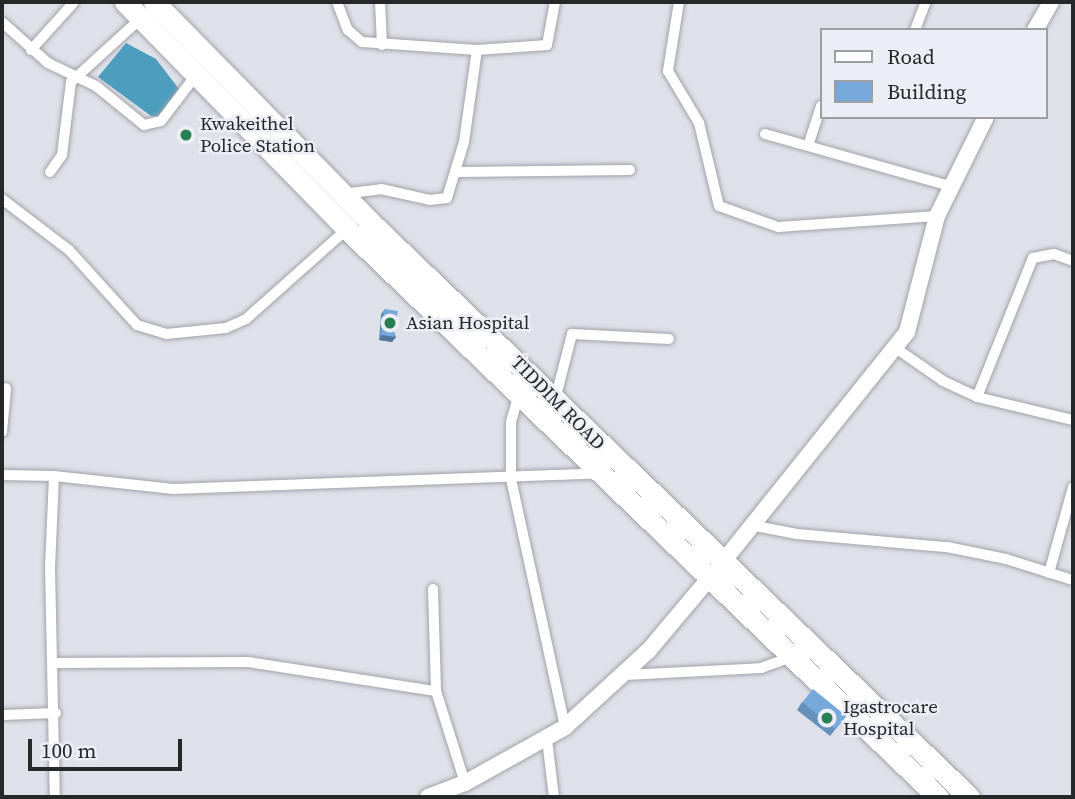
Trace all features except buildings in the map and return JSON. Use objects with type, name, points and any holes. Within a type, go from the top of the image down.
[{"type":"highway","name":"TIDDIM ROAD","points":[[125,2],[147,10],[969,797]]},
{"type":"highway","name":"TIDDIM ROAD","points":[[147,10],[196,75],[347,229],[601,472],[789,658],[938,797]]},
{"type":"street","points":[[31,50],[74,2]]},
{"type":"street","points":[[337,2],[354,38],[382,46],[477,50],[547,45],[555,2]]},
{"type":"street","points":[[380,2],[382,46]]},
{"type":"street","points":[[679,2],[668,71],[699,123],[719,206],[778,227],[937,216]]},
{"type":"street","points":[[1036,28],[1051,2]]},
{"type":"street","points":[[915,28],[921,3]]},
{"type":"street","points":[[50,172],[62,155],[66,96],[75,76],[147,10]]},
{"type":"street","points":[[2,22],[31,50],[96,86],[148,126],[161,121],[196,75]]},
{"type":"street","points":[[342,194],[381,189],[439,201],[451,192],[457,172],[477,50]]},
{"type":"street","points":[[808,146],[820,109]]},
{"type":"street","points":[[428,797],[465,783],[547,740],[565,727],[625,675],[722,563],[750,525],[897,349],[914,316],[937,216],[984,119]]},
{"type":"street","points":[[765,134],[950,186]]},
{"type":"street","points":[[457,172],[630,170]]},
{"type":"street","points":[[2,199],[69,250],[136,325],[166,334],[226,328],[246,319],[347,229]]},
{"type":"street","points":[[977,397],[1033,258],[1054,254],[1073,261]]},
{"type":"street","points":[[555,400],[574,333],[669,339]]},
{"type":"street","points":[[897,349],[977,397],[1073,420]]},
{"type":"street","points":[[2,432],[6,388]]},
{"type":"street","points":[[519,393],[511,422],[511,479],[565,727]]},
{"type":"street","points":[[2,475],[54,476],[173,489],[511,479],[601,472]]},
{"type":"street","points":[[54,476],[50,568],[55,663],[55,797]]},
{"type":"street","points":[[1049,573],[1073,487]]},
{"type":"street","points":[[750,525],[807,536],[947,547],[1006,559],[1073,580]]},
{"type":"street","points":[[433,589],[436,691],[465,783]]},
{"type":"street","points":[[625,675],[761,668],[789,658]]},
{"type":"street","points":[[55,663],[248,662],[436,691]]},
{"type":"street","points":[[2,715],[56,713]]},
{"type":"street","points":[[547,740],[554,797]]},
{"type":"water","points":[[126,43],[156,59],[179,89],[160,116],[151,116],[98,77]]},
{"type":"place","name":"Kwakeithel Police Station","points":[[186,135]]},
{"type":"place","name":"Asian Hospital","points":[[390,323]]},
{"type":"place","name":"Igastrocare Hospital","points":[[827,718]]}]
